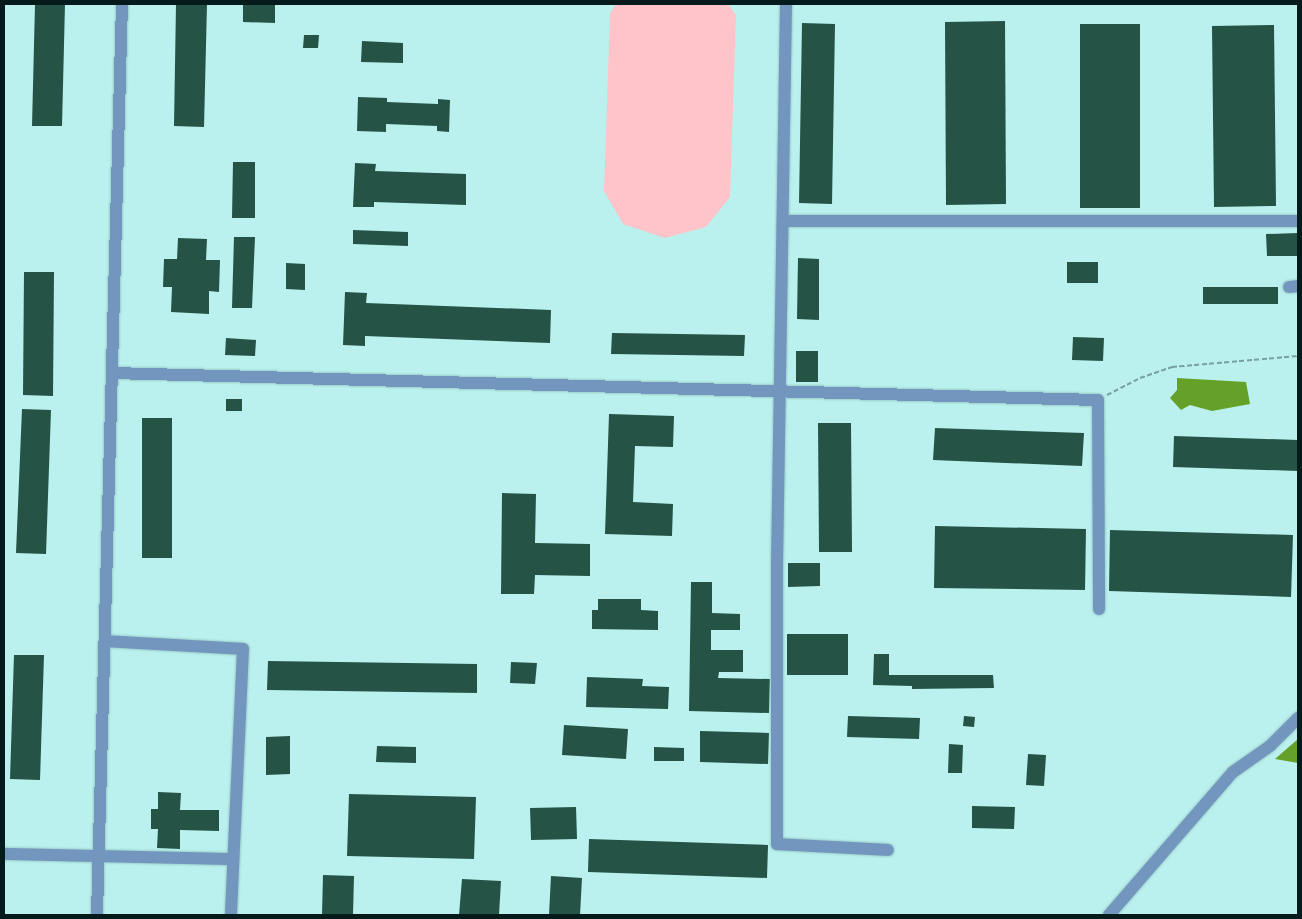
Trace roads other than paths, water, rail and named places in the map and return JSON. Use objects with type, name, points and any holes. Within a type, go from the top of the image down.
[{"type":"lane","points":[[97,915],[122,4]]},
{"type":"lane","points":[[786,4],[780,390],[777,844],[888,850]]},
{"type":"lane","points":[[784,221],[1298,221]]},
{"type":"lane","points":[[112,373],[590,388],[780,390],[1098,400],[1099,609]]},
{"type":"lane","points":[[104,641],[243,649],[231,915]]},
{"type":"lane","points":[[1109,915],[1233,772],[1270,746],[1298,718]]},
{"type":"lane","points":[[4,854],[233,859]]}]
